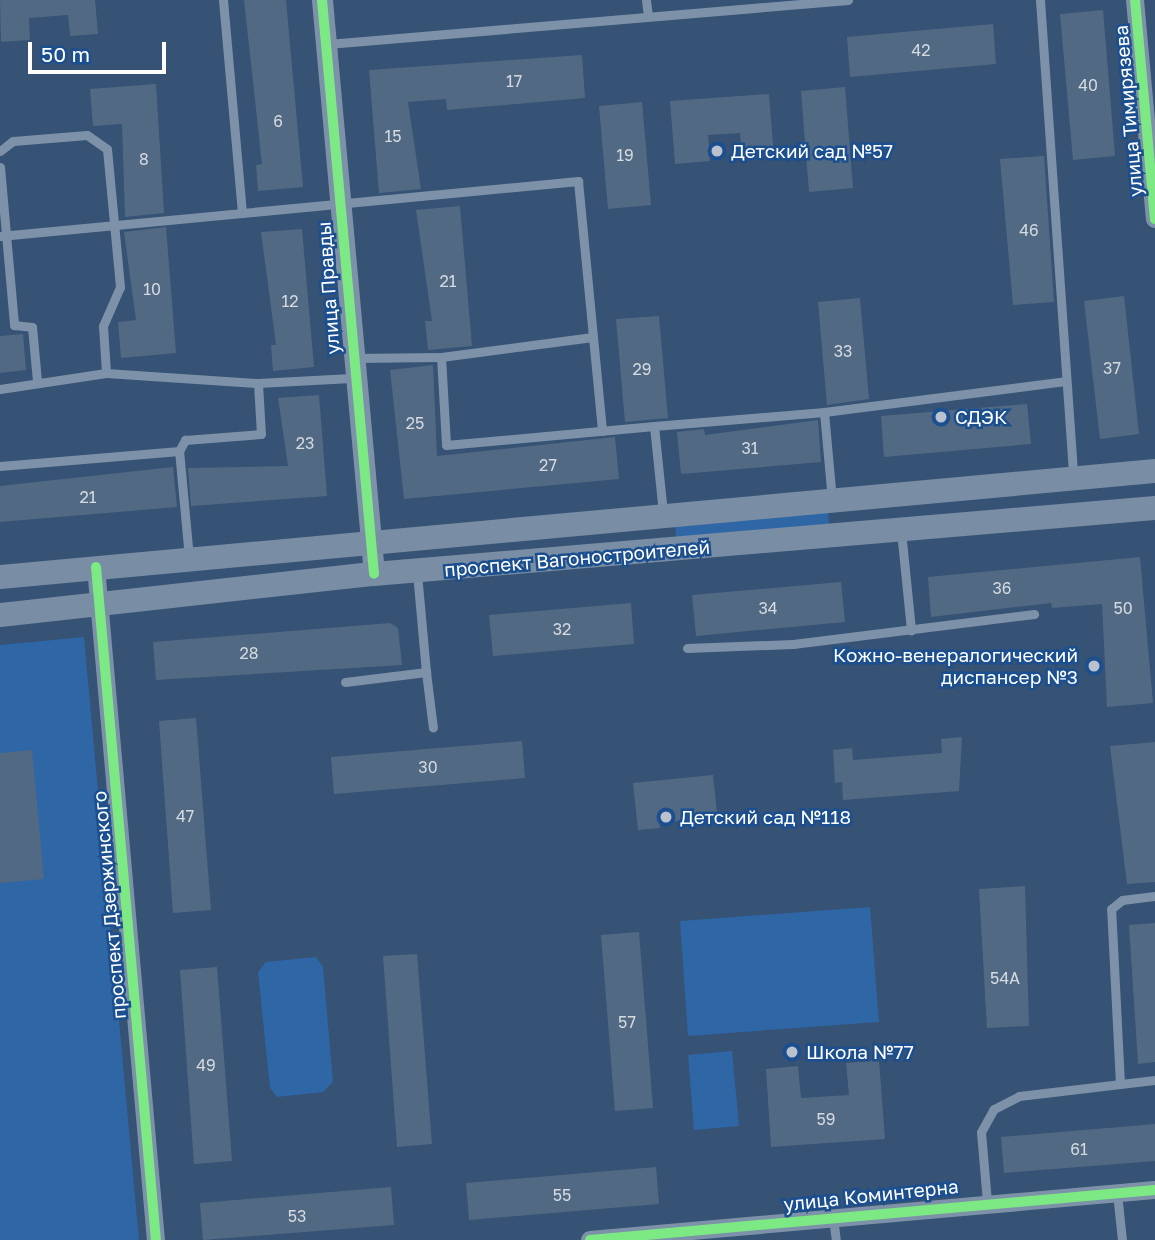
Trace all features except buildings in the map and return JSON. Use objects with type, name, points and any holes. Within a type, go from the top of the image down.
[{"type":"main road","name":"проспект Вагоностроителей","points":[[0,577],[1155,471]]},
{"type":"main road","name":"проспект Вагоностроителей","points":[[0,615],[374,574],[1155,508]]},
{"type":"street","name":"улица Правды","points":[[322,0],[351,368],[374,574]]},
{"type":"street","name":"улица Тимирязева","points":[[1135,0],[1155,219]]},
{"type":"street","name":"проспект Дзержинского","points":[[96,567],[156,1240]]},
{"type":"street","name":"улица Коминтерна","points":[[590,1240],[987,1202],[1155,1189]]},
{"type":"lane","points":[[223,0],[242,213]]},
{"type":"lane","points":[[646,0],[648,16]]},
{"type":"lane","points":[[326,44],[848,0]]},
{"type":"lane","points":[[1040,0],[1073,480]]},
{"type":"lane","points":[[0,150],[13,141],[87,135],[107,149],[120,287],[103,326],[106,373]]},
{"type":"lane","points":[[0,167],[2,235],[15,325],[32,327],[37,381]]},
{"type":"lane","points":[[2,235],[578,181],[602,431]]},
{"type":"lane","points":[[0,389],[37,381],[106,373],[258,383],[351,368],[593,337]]},
{"type":"lane","points":[[441,357],[446,445],[824,412],[1065,381]]},
{"type":"lane","points":[[189,558],[179,451],[185,440],[261,434],[258,383]]},
{"type":"lane","points":[[824,412],[832,500]]},
{"type":"lane","points":[[654,426],[663,515]]},
{"type":"lane","points":[[0,467],[179,451]]},
{"type":"lane","points":[[901,530],[911,630]]},
{"type":"lane","points":[[417,572],[433,728]]},
{"type":"lane","points":[[687,648],[911,630],[1034,614]]},
{"type":"lane","points":[[345,682],[426,672]]},
{"type":"lane","points":[[1120,1084],[1111,909],[1122,900],[1155,896]]},
{"type":"lane","points":[[987,1202],[981,1132],[994,1109],[1019,1096],[1155,1080]]},
{"type":"lane","points":[[1117,1193],[1122,1240]]},
{"type":"lane","points":[[833,1216],[835,1240]]},
{"type":"shaded area","points":[[828,509],[829,524],[676,537],[675,522]]},
{"type":"shaded area","points":[[84,637],[139,1240],[0,1240],[0,645]]},
{"type":"shaded area","points":[[870,907],[879,1022],[688,1036],[680,921]]},
{"type":"shaded area","points":[[316,957],[323,967],[333,1082],[323,1092],[277,1097],[270,1088],[258,972],[266,962]]},
{"type":"shaded area","points":[[732,1051],[739,1126],[694,1130],[688,1055]]},
{"type":"cycle path","points":[[322,0],[374,574]]},
{"type":"cycle path","points":[[1135,0],[1155,219]]},
{"type":"cycle path","points":[[96,567],[156,1240]]},
{"type":"cycle path","points":[[590,1240],[1155,1190]]},
{"type":"place","name":"Детский сад №57","points":[[717,151]]},
{"type":"place","name":"СДЭК","points":[[941,417]]},
{"type":"place","name":"Кожно-венералогический диспансер №3","points":[[1094,666]]},
{"type":"place","name":"Детский сад №118","points":[[666,817]]},
{"type":"place","name":"Школа №77","points":[[792,1052]]}]
